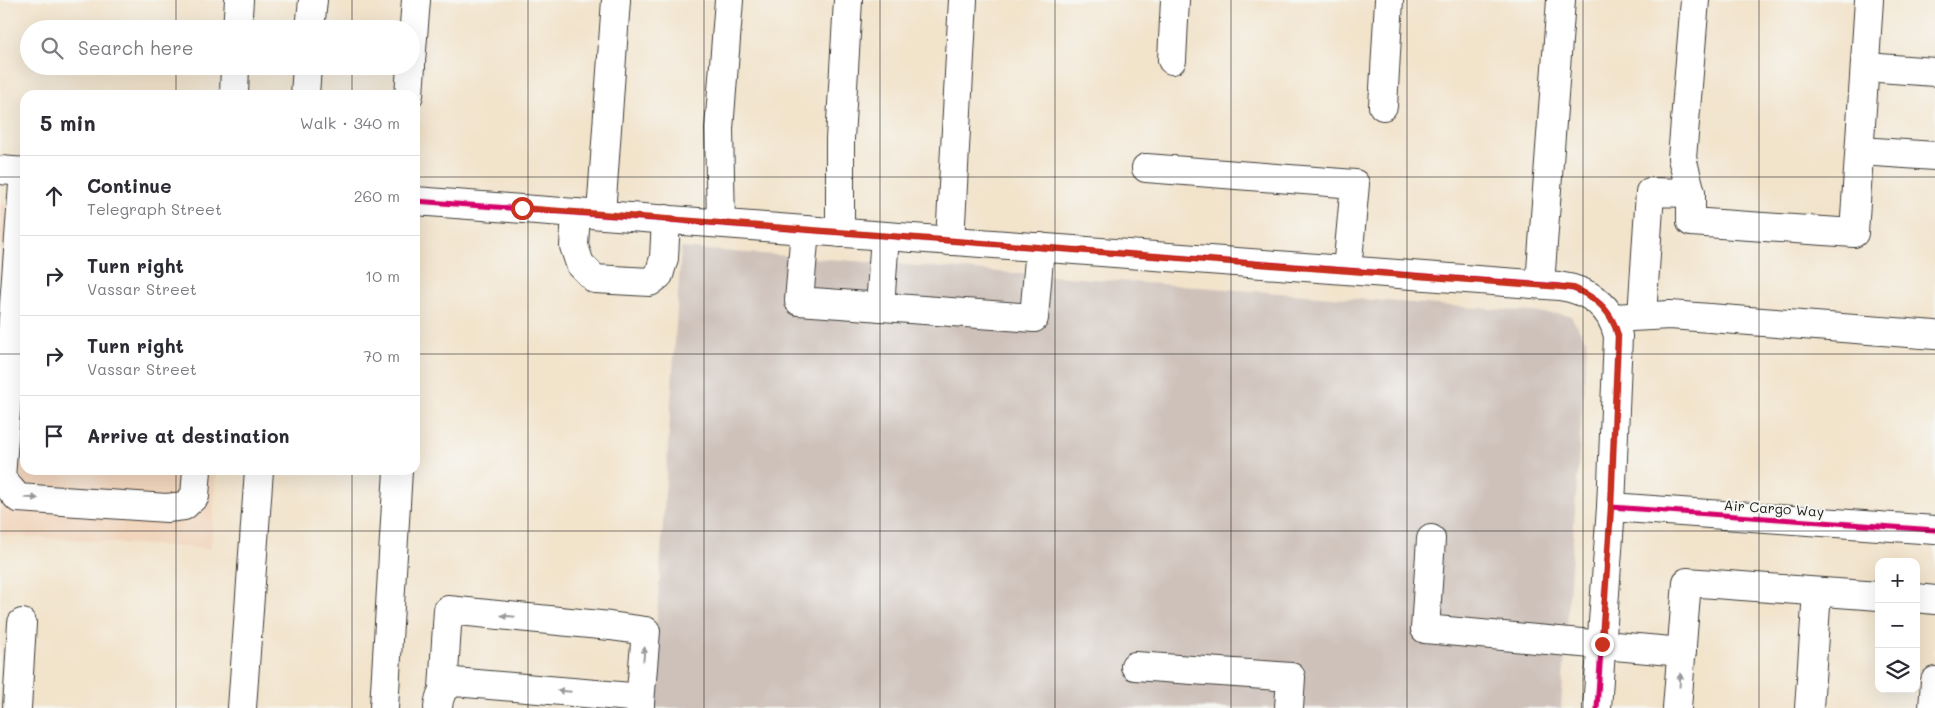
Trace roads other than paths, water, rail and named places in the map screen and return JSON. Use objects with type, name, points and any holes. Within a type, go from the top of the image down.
[{"type":"street","points":[[238,20],[239,0]]},
{"type":"street","points":[[311,20],[313,0]]},
{"type":"street","points":[[414,20],[416,0]]},
{"type":"street","points":[[616,0],[588,214],[574,246],[580,264],[595,279],[650,282],[660,276],[664,258],[666,219]]},
{"type":"street","points":[[721,224],[719,129],[729,0]]},
{"type":"street","points":[[840,233],[840,139],[848,0]]},
{"type":"street","points":[[950,241],[963,0]]},
{"type":"street","points":[[1172,60],[1175,0]]},
{"type":"street","points":[[1383,106],[1389,0]]},
{"type":"street","points":[[1540,284],[1562,0]]},
{"type":"street","points":[[1695,0],[1682,158],[1691,193],[1691,222],[1854,232],[1870,0]]},
{"type":"street","points":[[1865,67],[1935,72]]},
{"type":"street","points":[[234,90],[235,75]]},
{"type":"street","points":[[305,90],[306,75]]},
{"type":"street","points":[[409,90],[410,75]]},
{"type":"street","points":[[1860,151],[1935,156]]},
{"type":"street","points":[[1146,168],[1355,184],[1347,270]]},
{"type":"street","points":[[16,171],[20,232]]},
{"type":"street","points":[[1642,316],[1650,192],[1691,193]]},
{"type":"street","points":[[420,201],[1574,288],[1590,295],[1607,311],[1618,336],[1619,349],[1611,507],[1597,708]]},
{"type":"street","points":[[805,230],[799,301],[880,307],[1034,318],[1040,247]]},
{"type":"street","points":[[880,307],[885,236]]},
{"type":"street","points":[[20,284],[2,478],[18,498],[167,508],[184,506],[195,496],[197,475]]},
{"type":"street","points":[[1607,311],[1642,316],[1670,315],[1935,335]]},
{"type":"street","points":[[242,708],[259,475]]},
{"type":"street","points":[[384,708],[398,475]]},
{"type":"street","name":"Air Cargo Way","points":[[1611,507],[1935,530]]},
{"type":"street","points":[[1431,539],[1424,629],[1682,652]]},
{"type":"street","points":[[1678,708],[1686,582],[1875,596]]},
{"type":"street","points":[[1809,708],[1817,592]]},
{"type":"street","points":[[1920,598],[1935,600]]},
{"type":"street","points":[[440,698],[448,610],[646,631],[640,705]]},
{"type":"street","points":[[17,708],[22,622]]},
{"type":"street","points":[[1135,666],[1291,676],[1289,708]]},
{"type":"street","points":[[1933,708],[1935,681]]},
{"type":"street","points":[[440,698],[454,682],[632,697],[640,705]]}]
